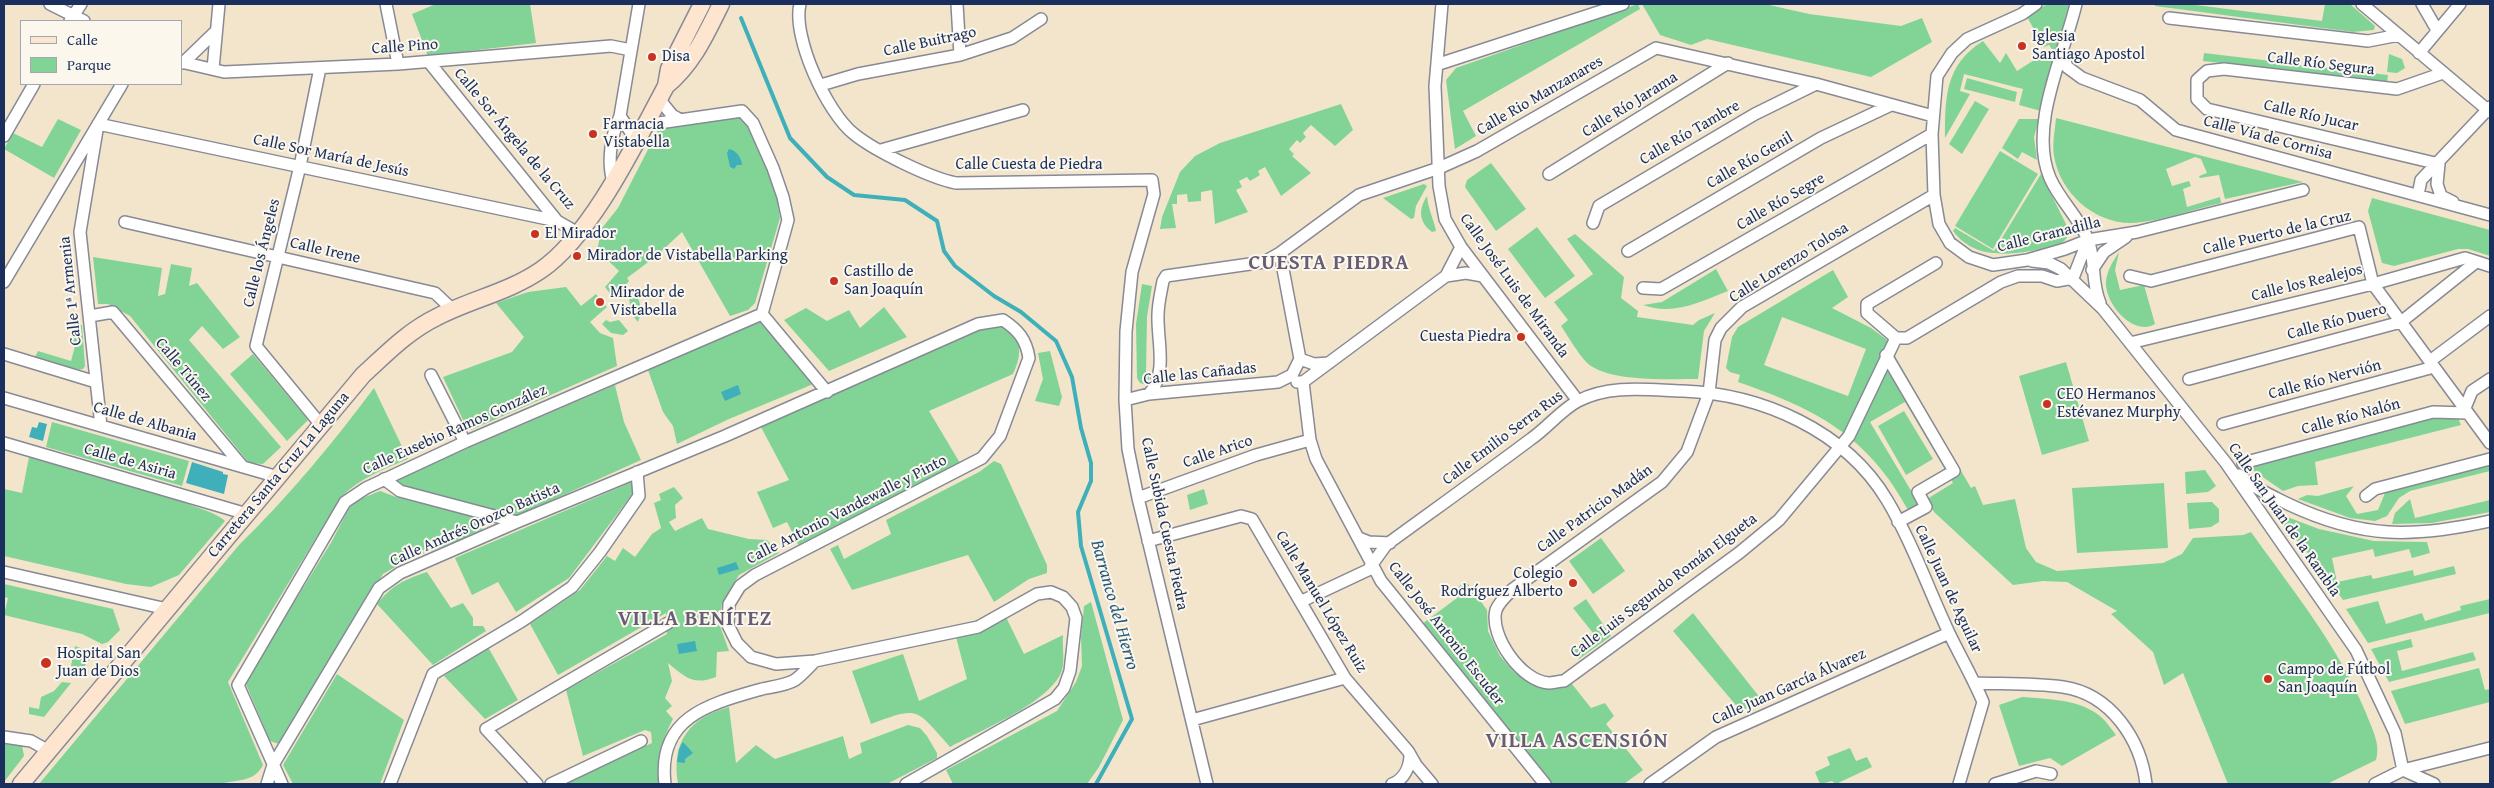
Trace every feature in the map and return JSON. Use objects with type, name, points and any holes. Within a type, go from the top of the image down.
[{"type":"main road","points":[[662,92],[669,69],[702,4]]},
{"type":"main road","points":[[662,92],[679,75],[695,54],[721,4]]},
{"type":"main road","name":"Carretera Santa Cruz La Laguna","points":[[21,784],[363,375],[411,332],[453,310],[526,280],[544,269],[563,251],[613,182],[662,92]]},
{"type":"street","points":[[50,4],[76,20],[80,4]]},
{"type":"street","points":[[213,69],[214,34],[218,4]]},
{"type":"street","points":[[386,4],[398,64]]},
{"type":"street","points":[[613,182],[609,168],[615,126],[620,116],[639,4]]},
{"type":"street","name":"Calle Cuesta de Piedra","points":[[800,4],[797,16],[805,53],[841,120],[854,134],[936,179],[956,183],[1152,180]]},
{"type":"street","points":[[957,4],[960,55]]},
{"type":"street","name":"Calle José Luis de Miranda","points":[[1442,4],[1439,64],[1435,86],[1439,186],[1445,219],[1461,247],[1578,401]]},
{"type":"street","points":[[1439,64],[1623,4]]},
{"type":"street","name":"Calle Granadilla","points":[[2036,4],[2022,14],[1967,39],[1952,53],[1937,76],[1932,134],[1934,195],[1938,224],[1950,243],[1969,257],[1993,265],[2027,260],[2065,250],[2088,240],[2137,232],[2303,190]]},
{"type":"street","name":"Calle San Juan de la Rambla","points":[[2076,4],[2053,82],[2042,137],[2043,156],[2056,191],[2083,227],[2092,251],[2095,291],[2103,309]]},
{"type":"street","points":[[2362,4],[2489,110],[2421,180],[2418,195]]},
{"type":"street","points":[[2422,4],[2437,30]]},
{"type":"street","points":[[2419,53],[2460,4]]},
{"type":"street","points":[[2169,18],[2368,41],[2399,36]]},
{"type":"street","name":"Calle Buitrago","points":[[821,85],[858,74],[960,55],[1012,38],[1041,19]]},
{"type":"street","points":[[182,62],[214,34]]},
{"type":"street","name":"Calle Pino","points":[[182,62],[224,72],[429,62],[611,46],[631,50]]},
{"type":"street","name":"Calle Rio Manzanares","points":[[1160,372],[1158,315],[1163,280],[1166,276],[1264,262],[1280,253],[1359,196],[1439,168],[1487,145],[1656,48],[1728,63]]},
{"type":"street","name":"Calle Vía de Cornisa","points":[[2062,52],[2067,67],[2082,78],[2140,100],[2176,130],[2490,215]]},
{"type":"street","name":"Calle Sor Ángela de la Cruz","points":[[429,62],[557,221],[581,228]]},
{"type":"street","points":[[1728,63],[1816,84],[1933,116]]},
{"type":"street","name":"Calle Río Jarama","points":[[1549,174],[1728,63]]},
{"type":"street","name":"Calle los Ángeles","points":[[320,68],[300,166],[256,346],[321,425]]},
{"type":"street","name":"Calle Río Segura","points":[[2197,80],[2207,71],[2224,69],[2397,89],[2443,73]]},
{"type":"street","name":"Calle Río Jucar","points":[[2197,80],[2197,99],[2207,109],[2438,164]]},
{"type":"street","name":"Calle Río Tambre","points":[[1593,224],[1599,206],[1755,114],[1816,84]]},
{"type":"street","points":[[4,136],[33,85]]},
{"type":"street","points":[[4,282],[79,153],[121,85]]},
{"type":"street","points":[[662,92],[672,115],[678,119]]},
{"type":"street","name":"Calle Río Genil","points":[[1628,251],[1821,138],[1891,105]]},
{"type":"street","points":[[881,150],[1023,110]]},
{"type":"street","points":[[620,116],[630,131],[642,131],[678,119],[742,111],[753,124],[773,168],[783,197],[788,220],[762,314],[793,348],[827,392]]},
{"type":"street","name":"Calle Sor María de Jesús","points":[[98,124],[557,221]]},
{"type":"street","name":"Calle 1ª Armenia","points":[[98,124],[80,232],[101,426]]},
{"type":"street","name":"Calle Río Segre","points":[[1643,288],[1661,289],[1932,134]]},
{"type":"street","points":[[2438,164],[2437,184],[2441,196],[2465,208]]},
{"type":"street","name":"Calle Subida Cuesta Piedra","points":[[1152,180],[1154,194],[1132,272],[1126,331],[1125,400],[1128,449],[1206,784]]},
{"type":"street","name":"Calle Lorenzo Tolosa","points":[[1708,393],[1716,340],[1721,328],[1742,307],[1934,195]]},
{"type":"street","name":"Calle Irene","points":[[125,222],[434,293],[453,310]]},
{"type":"street","name":"Calle Puerto de la Cruz","points":[[2130,276],[2151,280],[2359,227],[2373,284],[2490,443]]},
{"type":"street","points":[[2092,270],[2104,252],[2116,242],[2137,232]]},
{"type":"street","points":[[1936,263],[1866,304],[1867,313],[1896,338],[1907,338],[2001,282],[2018,276],[2042,276],[2057,282],[2073,278],[2088,240]]},
{"type":"street","points":[[1303,382],[1446,276],[1461,247]]},
{"type":"street","points":[[2065,250],[2078,262]]},
{"type":"street","points":[[1280,253],[1300,359],[1314,364],[1329,363]]},
{"type":"street","name":"Calle los Realejos","points":[[2130,343],[2373,284],[2465,258],[2490,266]]},
{"type":"street","name":"Calle San Juan de la Rambla","points":[[2027,260],[2049,263],[2073,278],[2103,309],[2226,463],[2356,650],[2395,733],[2403,770]]},
{"type":"street","name":"Calle Río Duero","points":[[2189,379],[2401,322],[2476,262]]},
{"type":"street","points":[[1446,276],[1466,273],[1483,276]]},
{"type":"street","name":"Calle Túnez","points":[[90,316],[114,312],[244,467]]},
{"type":"street","name":"Calle Eusebio Ramos González","points":[[273,765],[238,685],[345,502],[384,479],[465,442],[762,314]]},
{"type":"street","points":[[2432,364],[2490,316]]},
{"type":"street","name":"Calle Antonio Vandewalle y Pinto","points":[[637,472],[827,392],[978,324],[1003,320],[1017,329],[1027,344],[1030,358],[1000,436],[982,458],[755,575],[740,586],[730,604],[728,626],[737,643],[751,657],[776,664],[815,662],[978,627],[1037,594],[1051,592],[1063,597],[1072,607],[1076,618],[1070,671],[1064,688],[1055,699],[906,784]]},
{"type":"street","name":"Calle Luis Segundo Román Elgueta","points":[[1564,681],[1739,554],[1779,520],[1848,436],[1886,355],[1896,338]]},
{"type":"street","points":[[4,354],[96,382]]},
{"type":"street","points":[[1886,355],[1954,470],[1918,492],[1926,507],[1898,522]]},
{"type":"street","name":"Calle las Cañadas","points":[[1278,382],[1292,375],[1300,359]]},
{"type":"street","name":"Calle Río Nervión","points":[[2223,424],[2432,364]]},
{"type":"street","points":[[1160,372],[1168,383],[1180,391]]},
{"type":"street","points":[[1150,394],[1156,386],[1160,372]]},
{"type":"street","points":[[431,374],[465,442]]},
{"type":"street","points":[[2467,411],[2472,392],[2490,379]]},
{"type":"street","name":"Calle las Cañadas","points":[[1125,400],[1150,394],[1278,382],[1303,382]]},
{"type":"street","name":"Calle José Antonio Escuder","points":[[1303,382],[1310,440],[1316,459],[1381,581],[1545,784]]},
{"type":"street","name":"Calle Emilio Serra Rus","points":[[1302,601],[1373,566],[1379,553],[1390,543],[1539,433],[1578,401],[1598,394],[1625,389],[1708,393]]},
{"type":"street","name":"Calle Juan de Aguilar","points":[[1708,393],[1740,399],[1790,416],[1815,430],[1840,447],[1866,471],[1886,499],[1949,633],[1976,683],[1983,702],[1959,784]]},
{"type":"street","name":"Calle Patricio Madán","points":[[1564,681],[1547,683],[1525,674],[1506,652],[1497,631],[1496,610],[1514,589],[1662,482],[1687,452],[1708,393]]},
{"type":"street","name":"Calle de Albania","points":[[4,398],[278,477]]},
{"type":"street","name":"Calle Río Nalón","points":[[2243,463],[2433,412],[2467,411]]},
{"type":"street","name":"Calle Arico","points":[[1138,498],[1256,455],[1310,440]]},
{"type":"street","name":"Calle de Asiria","points":[[4,443],[247,514]]},
{"type":"street","points":[[2366,496],[2375,489],[2490,459]]},
{"type":"street","points":[[2226,463],[2253,487],[2314,516],[2358,529],[2397,534],[2443,531],[2490,521]]},
{"type":"street","points":[[390,784],[433,674],[522,621],[572,587],[605,545],[639,496],[637,472]]},
{"type":"street","name":"Calle Andrés Orozco Batista","points":[[267,784],[273,765],[380,588],[400,573],[637,472]]},
{"type":"street","points":[[384,479],[400,491],[517,522]]},
{"type":"street","name":"Calle Manuel López Ruiz","points":[[1148,541],[1247,516],[1252,519],[1302,601],[1345,678],[1408,750],[1410,757],[1432,784]]},
{"type":"street","points":[[1359,538],[1369,542],[1390,543]]},
{"type":"street","points":[[4,572],[167,609]]},
{"type":"street","points":[[537,784],[486,729],[668,624]]},
{"type":"street","name":"Calle Juan García Álvarez","points":[[1650,784],[1716,737],[1949,633]]},
{"type":"street","points":[[665,784],[663,770],[665,755],[674,731],[701,708],[794,680],[815,662]]},
{"type":"street","points":[[1192,720],[1345,678]]},
{"type":"street","points":[[1976,683],[2064,687],[2085,693],[2105,705],[2121,721],[2130,734],[2144,764],[2146,784]]},
{"type":"street","points":[[4,736],[31,741],[49,751]]},
{"type":"street","points":[[551,784],[641,741]]},
{"type":"street","points":[[2375,784],[2403,770],[2490,748]]},
{"type":"street","points":[[1392,784],[1400,780],[1410,765],[1410,757]]},
{"type":"street","points":[[273,765],[282,784]]},
{"type":"street","points":[[2403,770],[2434,784]]},
{"type":"street","points":[[1995,784],[2036,771],[2051,774]]},
{"type":"green space","points":[[436,4],[530,4],[536,43],[428,56],[412,14]]},
{"type":"green space","points":[[1638,4],[1640,9],[1463,111],[1476,136],[1455,149],[1446,80],[1456,68]]},
{"type":"green space","points":[[1642,4],[1765,4],[1809,14],[1901,26],[1922,18],[1932,42],[1871,77],[1707,39],[1691,45],[1660,35]]},
{"type":"green space","points":[[2047,4],[2069,4],[2041,111],[2019,105],[2023,89],[1964,74],[1960,91],[1970,94],[1945,138],[1947,96],[1950,83],[1954,71],[1970,50],[1983,41],[2000,63],[2006,53],[2017,71],[2042,55],[2045,59],[2055,53],[2049,45],[2044,47],[2027,17]]},
{"type":"green space","points":[[2155,4],[2188,4],[2322,21],[2325,4],[2350,4],[2375,26],[2374,30],[2353,32],[2155,6]]},
{"type":"green space","points":[[2204,53],[2388,75],[2387,82],[2203,61]]},
{"type":"green space","points":[[2389,54],[2402,59],[2405,68],[2397,73],[2387,72]]},
{"type":"green space","points":[[1967,78],[2017,92],[2015,102],[1964,89]]},
{"type":"green space","points":[[1975,101],[1989,109],[1962,154],[1949,144]]},
{"type":"green space","points":[[1341,104],[1353,130],[1335,146],[1311,125],[1303,133],[1306,137],[1300,143],[1297,140],[1289,149],[1294,154],[1292,156],[1311,173],[1281,196],[1265,167],[1258,171],[1260,175],[1250,181],[1247,177],[1239,181],[1242,187],[1236,190],[1248,212],[1215,224],[1212,190],[1201,192],[1201,201],[1188,202],[1187,194],[1177,195],[1177,204],[1172,204],[1176,228],[1160,229],[1162,217],[1180,172],[1195,156],[1220,143]]},
{"type":"green space","points":[[746,116],[776,192],[780,218],[755,303],[748,310],[730,316],[682,232],[655,257],[627,278],[629,281],[614,299],[605,287],[619,271],[597,250],[602,228],[618,208],[658,130]]},
{"type":"green space","points":[[2056,118],[2303,182],[2225,199],[2219,175],[2200,178],[2199,176],[2207,173],[2201,159],[2195,157],[2166,169],[2172,186],[2189,181],[2191,186],[2183,189],[2187,207],[2220,197],[2221,203],[2153,220],[2131,223],[2117,222],[2092,212],[2071,193],[2063,182],[2053,151]]},
{"type":"green space","points":[[58,119],[81,130],[54,178],[4,149],[13,133],[42,147]]},
{"type":"green space","points":[[2019,119],[2039,119],[2034,137],[2037,160],[2022,152],[2018,159],[2002,148]]},
{"type":"green space","points":[[2000,151],[2038,174],[1993,249],[1955,226]]},
{"type":"green space","points":[[1491,163],[1526,209],[1496,231],[1465,187],[1467,180]]},
{"type":"green space","points":[[2041,174],[2069,230],[2067,238],[2056,247],[2001,254],[1988,252],[1975,249],[1963,242],[1953,231],[1955,228],[1994,251]]},
{"type":"green space","points":[[1424,184],[1427,186],[1416,206],[1414,218],[1411,219],[1383,198]]},
{"type":"green space","points":[[1427,196],[1436,231],[1432,232],[1424,224],[1421,216],[1422,206]]},
{"type":"green space","points":[[2372,198],[2490,230],[2490,256],[2468,249],[2458,249],[2394,266],[2382,263],[2368,211]]},
{"type":"green space","points":[[1537,227],[1575,276],[1545,298],[1508,249]]},
{"type":"green space","points":[[1575,234],[1624,277],[1621,298],[1638,311],[1637,317],[1693,325],[1699,320],[1715,313],[1704,331],[1698,379],[1658,379],[1614,375],[1591,366],[1583,358],[1561,326],[1568,320],[1554,302],[1593,274],[1567,239]]},
{"type":"green space","points":[[2119,252],[2115,270],[2120,290],[2144,285],[2155,324],[2146,327],[2129,322],[2115,308],[2110,299],[2106,281],[2111,266]]},
{"type":"green space","points":[[93,257],[162,268],[158,296],[165,294],[171,264],[192,268],[189,286],[197,283],[240,337],[223,349],[202,326],[189,340],[281,447],[263,464],[249,463],[130,316],[108,304],[98,304]]},
{"type":"green space","points":[[1716,269],[1728,291],[1697,303],[1676,308],[1654,308],[1643,305],[1662,302]]},
{"type":"green space","points":[[1833,270],[1848,297],[1832,308],[1871,328],[1898,348],[1895,356],[1971,488],[1975,486],[1983,505],[2015,499],[2026,548],[2036,562],[2057,571],[2163,563],[2182,554],[2193,538],[2243,535],[2251,532],[2299,597],[2342,664],[2366,713],[2377,742],[2376,760],[2327,784],[2228,784],[2183,673],[2164,685],[2153,652],[2111,614],[2117,611],[2067,582],[2043,581],[2013,585],[1934,512],[1927,499],[1953,483],[1905,402],[1870,422],[1919,504],[1908,510],[1876,463],[1837,428],[1792,403],[1738,382],[1740,375],[1730,372],[1726,368],[1732,337],[1738,327]],"holes":[[[1782,317],[1866,349],[1848,396],[1764,365]]]},
{"type":"green space","points":[[1142,284],[1152,286],[1147,317],[1146,374],[1151,374],[1146,385],[1140,383],[1137,378],[1136,324]]},
{"type":"green space","points":[[566,287],[581,306],[596,294],[607,307],[590,322],[600,333],[613,338],[617,366],[471,430],[464,422],[443,377],[512,352],[524,337],[496,303],[528,292]]},
{"type":"green space","points":[[632,290],[640,305],[638,322],[628,310],[630,306],[629,294]]},
{"type":"green space","points":[[884,307],[907,337],[829,371],[784,320],[806,308],[827,321],[849,310],[860,328]]},
{"type":"green space","points":[[606,320],[610,322],[619,320],[628,331],[623,335],[611,333],[602,324]]},
{"type":"green space","points":[[760,320],[815,378],[811,385],[729,419],[677,444],[673,426],[663,412],[648,370]]},
{"type":"green space","points":[[75,323],[82,325],[85,366],[83,369],[77,370],[35,357],[38,351],[71,361],[75,346],[69,344]]},
{"type":"green space","points":[[998,324],[1012,333],[1019,345],[1018,359],[1013,374],[929,411],[960,463],[799,546],[787,522],[773,528],[757,492],[789,480],[761,427],[977,328]]},
{"type":"green space","points":[[1050,351],[1062,397],[1059,406],[1035,401],[1043,379],[1038,353]]},
{"type":"green space","points":[[253,354],[308,420],[287,441],[230,374]]},
{"type":"green space","points":[[2066,362],[2089,441],[2042,455],[2019,376]]},
{"type":"green space","points":[[615,385],[624,422],[641,460],[517,516],[403,488],[397,481],[399,478]]},
{"type":"green space","points":[[374,388],[408,459],[364,479],[341,497],[228,682],[263,765],[259,771],[250,778],[220,784],[39,784],[239,545],[310,469]]},
{"type":"green space","points":[[1904,411],[1933,459],[1906,475],[1878,426]]},
{"type":"green space","points":[[2433,415],[2458,418],[2461,425],[2315,462],[2318,485],[2298,486],[2283,491],[2254,471],[2250,464]]},
{"type":"green space","points":[[52,422],[189,461],[182,486],[46,447]]},
{"type":"green space","points":[[29,457],[194,506],[215,514],[225,521],[179,575],[151,587],[126,584],[4,556],[4,489],[22,493]]},
{"type":"green space","points":[[994,461],[1001,464],[1047,565],[1047,573],[1029,579],[994,602],[968,555],[852,590],[830,549],[838,545],[844,559],[891,534],[886,520],[979,472]]},
{"type":"green space","points":[[2490,464],[2490,471],[2410,491],[2399,498],[2387,516],[2375,521],[2350,518],[2298,499],[2307,495],[2318,496],[2354,486],[2346,496],[2357,514],[2378,510],[2385,493],[2391,487]]},
{"type":"green space","points":[[2205,470],[2216,486],[2208,492],[2186,494],[2185,472]]},
{"type":"green space","points":[[632,482],[633,493],[569,578],[516,612],[498,582],[472,595],[455,558]]},
{"type":"green space","points":[[2164,483],[2168,548],[2077,553],[2072,488]]},
{"type":"green space","points":[[674,487],[683,498],[675,505],[676,518],[669,522],[675,531],[702,518],[708,529],[749,539],[767,540],[779,553],[739,575],[722,603],[719,623],[729,651],[717,652],[716,677],[701,681],[690,679],[668,663],[672,681],[665,698],[672,706],[666,711],[673,719],[661,751],[659,767],[661,784],[561,784],[652,743],[651,732],[645,730],[583,756],[566,690],[667,634],[666,613],[558,675],[530,624],[580,590],[607,556],[615,561],[623,548],[635,557],[652,534],[661,528],[654,503],[661,500],[659,494]]},
{"type":"green space","points":[[1204,489],[1208,504],[1190,510],[1187,495]]},
{"type":"green space","points":[[380,491],[396,497],[478,518],[485,522],[483,529],[457,542],[413,557],[383,574],[279,744],[270,741],[245,682],[332,541],[349,508],[358,500]]},
{"type":"green space","points":[[2410,499],[2415,518],[2490,500],[2490,512],[2432,523],[2392,524],[2395,513]]},
{"type":"green space","points":[[2212,502],[2219,509],[2219,522],[2211,527],[2189,529],[2187,503]]},
{"type":"green space","points":[[2282,515],[2319,529],[2374,541],[2427,542],[2430,553],[2412,558],[2409,549],[2375,557],[2373,549],[2332,558],[2337,582],[2371,575],[2373,579],[2413,570],[2414,576],[2454,566],[2456,574],[2343,600],[2322,570],[2280,521]]},
{"type":"green space","points":[[1601,538],[1625,571],[1593,594],[1569,561]]},
{"type":"green space","points":[[427,572],[451,608],[463,603],[473,618],[473,626],[483,626],[486,631],[433,665],[377,604],[399,584]]},
{"type":"green space","points":[[1466,581],[1487,610],[1488,631],[1500,656],[1514,672],[1530,683],[1541,687],[1572,684],[1591,708],[1605,703],[1614,716],[1606,724],[1643,770],[1624,784],[1552,784],[1466,682],[1422,624],[1461,595],[1456,589]]},
{"type":"green space","points":[[4,584],[113,609],[120,630],[108,642],[102,644],[82,634],[4,615],[8,598],[4,597]]},
{"type":"green space","points":[[1586,599],[1611,636],[1579,659],[1572,649],[1593,633],[1573,608]]},
{"type":"green space","points":[[2490,599],[2490,613],[2368,643],[2346,609],[2378,601],[2386,624],[2422,613],[2425,621],[2461,610],[2460,606]]},
{"type":"green space","points":[[1091,602],[1123,720],[1099,767],[1087,784],[953,784],[946,770],[1057,711],[1076,682],[1082,666],[1081,637],[1084,606]]},
{"type":"green space","points":[[1693,613],[1765,704],[1740,710],[1673,631]]},
{"type":"green space","points":[[1005,615],[1024,654],[1063,635],[1062,670],[1056,682],[1044,693],[1030,704],[996,724],[950,747],[930,724],[916,714],[899,715],[871,724],[852,671],[903,654],[919,701],[967,679],[956,637]]},
{"type":"green space","points":[[2411,639],[2413,647],[2397,651],[2402,671],[2473,652],[2476,660],[2389,682],[2371,649]]},
{"type":"green space","points":[[75,646],[83,649],[91,658],[83,668],[71,666]]},
{"type":"green space","points":[[488,647],[518,700],[485,719],[444,676]]},
{"type":"green space","points":[[2479,668],[2485,690],[2490,689],[2490,702],[2405,724],[2391,691]]},
{"type":"green space","points":[[337,674],[404,720],[380,784],[293,784],[283,765]]},
{"type":"green space","points":[[62,682],[71,683],[44,717],[29,714],[29,707],[39,709],[41,697],[54,691]]},
{"type":"green space","points":[[2022,697],[2053,699],[2084,707],[2101,717],[2116,735],[2062,766],[2050,758],[2019,766],[1999,705]]},
{"type":"green space","points":[[729,707],[736,763],[756,745],[775,759],[843,736],[849,759],[862,753],[860,743],[908,725],[920,728],[937,753],[937,758],[887,784],[678,784],[677,756],[686,734],[693,725],[703,718]]},
{"type":"green space","points":[[4,744],[22,745],[24,756],[4,782]]},
{"type":"green space","points":[[1850,748],[1856,761],[1867,757],[1872,767],[1836,784],[1832,781],[1820,784],[1815,772],[1830,765],[1827,757]]},
{"type":"water","points":[[729,149],[740,157],[742,162],[742,165],[737,165],[734,169],[730,167],[727,153]]},
{"type":"water","points":[[738,385],[741,394],[725,401],[721,392]]},
{"type":"water","points":[[39,422],[47,424],[43,441],[29,437],[32,427],[37,428]]},
{"type":"water","points":[[192,462],[228,475],[224,494],[186,483]]},
{"type":"water","points":[[736,562],[739,569],[719,575],[717,568]]},
{"type":"water","points":[[695,641],[697,651],[679,654],[677,644]]},
{"type":"water","points":[[683,742],[693,753],[685,759],[685,763],[677,762],[679,749]]},
{"type":"waterway","name":"Barranco del Hierro","points":[[741,18],[790,138],[827,177],[854,195],[905,200],[937,221],[944,251],[955,266],[994,296],[1021,312],[1056,341],[1072,377],[1081,428],[1091,463],[1091,481],[1078,512],[1081,546],[1132,719],[1096,784]]},
{"type":"place","name":"Iglesia Santiago Apostol","points":[[2022,46]]},
{"type":"place","name":"Disa","points":[[652,57]]},
{"type":"place","name":"Farmacia Vistabella","points":[[593,134]]},
{"type":"place","name":"El Mirador","points":[[535,234]]},
{"type":"place","name":"Mirador de Vistabella Parking","points":[[577,256]]},
{"type":"place","name":"Castillo de San Joaquín","points":[[834,281]]},
{"type":"place","name":"Mirador de Vistabella","points":[[600,302]]},
{"type":"place","name":"Cuesta Piedra","points":[[1521,337]]},
{"type":"place","name":"CEO Hermanos Estévanez Murphy","points":[[2047,404]]},
{"type":"place","name":"Colegio Rodríguez Alberto","points":[[1573,583]]},
{"type":"place","name":"Hospital San Juan de Dios","points":[[46,663]]},
{"type":"place","name":"Campo de Fútbol San Joaquín","points":[[2268,679]]},
{"type":"district","name":"CUESTA PIEDRA","points":[[1329,264]]},
{"type":"district","name":"VILLA BENÍTEZ","points":[[695,620]]},
{"type":"district","name":"VILLA ASCENSIÓN","points":[[1577,742]]}]
